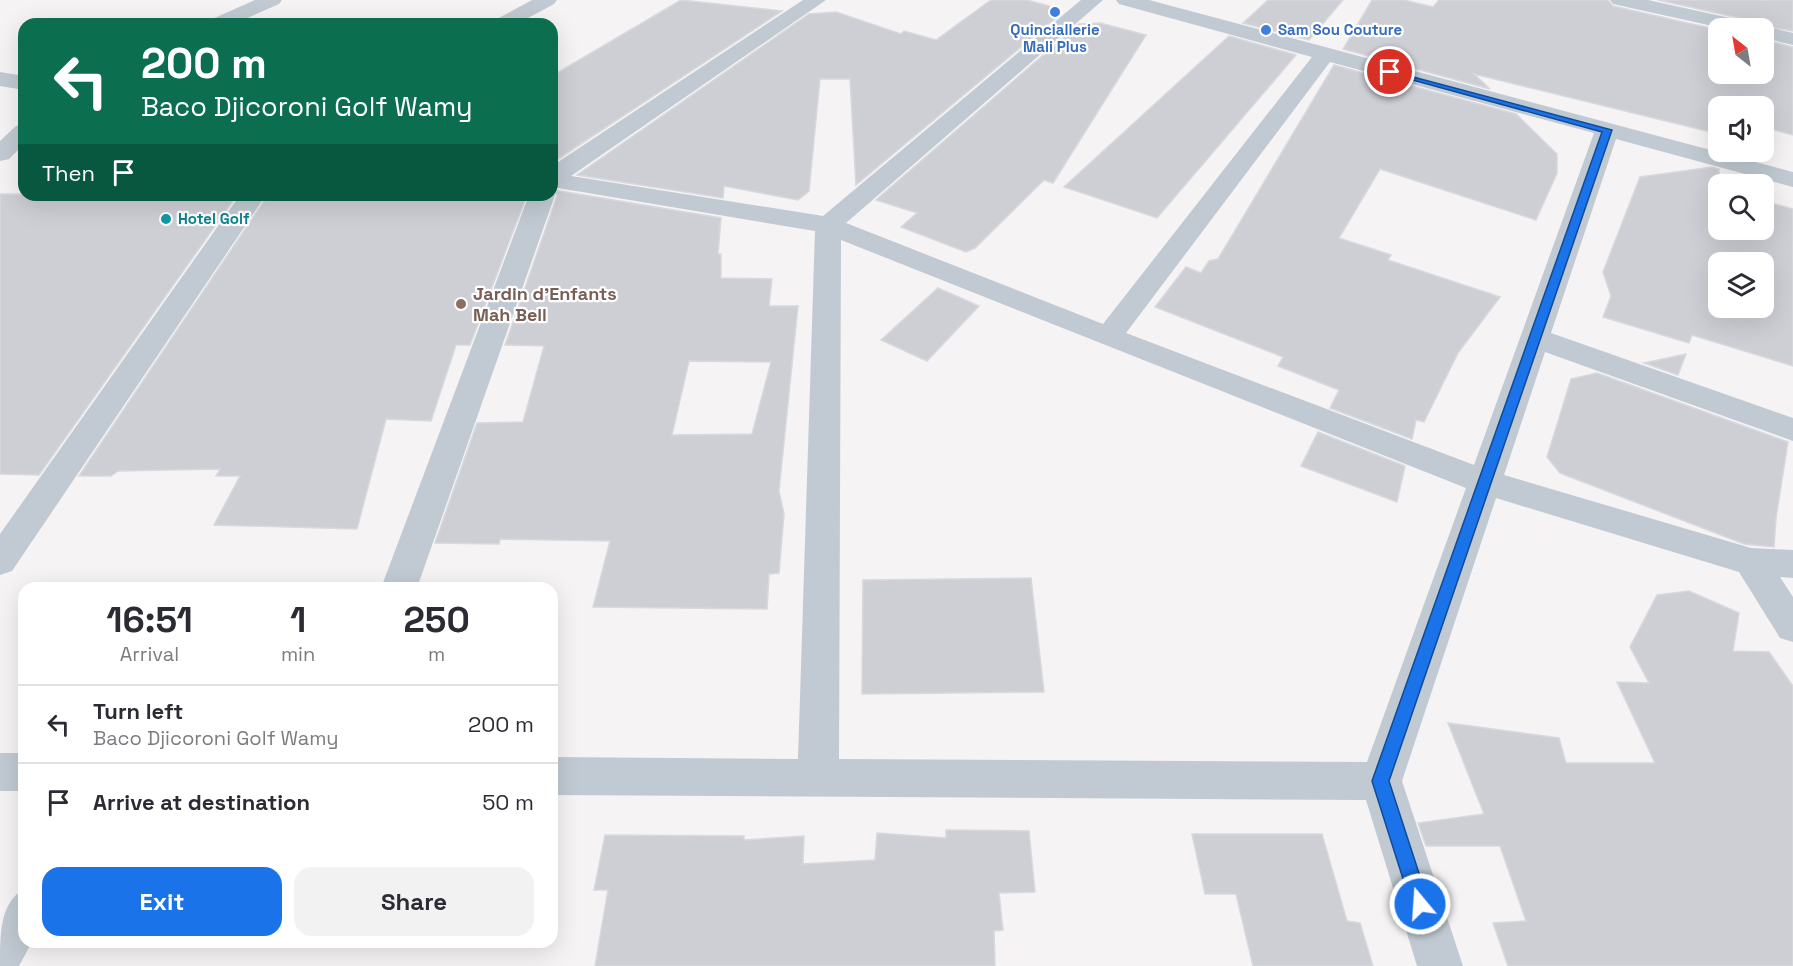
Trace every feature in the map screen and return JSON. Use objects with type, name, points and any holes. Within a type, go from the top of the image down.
[{"type":"street","points":[[231,18],[272,0]]},
{"type":"street","points":[[513,18],[547,0]]},
{"type":"street","points":[[558,175],[816,0]]},
{"type":"street","points":[[818,777],[828,225],[1094,0]]},
{"type":"street","points":[[1126,0],[1793,180]]},
{"type":"street","points":[[1620,0],[1708,19]]},
{"type":"street","points":[[1774,34],[1793,39]]},
{"type":"street","points":[[1108,337],[1325,54]]},
{"type":"street","points":[[0,79],[18,82]]},
{"type":"street","points":[[1440,966],[1381,781],[1607,130]]},
{"type":"street","points":[[0,154],[18,136]]},
{"type":"street","points":[[558,180],[828,225],[1108,337],[1485,482],[1750,562],[1793,564]]},
{"type":"street","points":[[0,561],[249,201]]},
{"type":"street","points":[[401,582],[540,201]]},
{"type":"street","points":[[1535,338],[1793,430]]},
{"type":"street","points":[[1750,562],[1793,627]]},
{"type":"street","points":[[0,772],[18,772]]},
{"type":"street","points":[[558,776],[1381,781]]},
{"type":"street","points":[[0,955],[18,921]]},
{"type":"building","points":[[681,0],[782,11],[558,159],[558,72]]},
{"type":"building","points":[[991,0],[1027,0],[1049,6],[1057,17],[856,185],[850,79],[820,79],[809,191],[798,200],[724,186],[723,198],[577,175],[809,14],[836,12],[901,34],[904,31],[936,40]]},
{"type":"building","points":[[1268,0],[1343,0],[1309,40],[1243,23]]},
{"type":"building","points":[[1372,0],[1404,0],[1433,7],[1439,0],[1608,0],[1613,6],[1708,28],[1708,84],[1774,84],[1774,42],[1793,47],[1793,135],[1774,130],[1774,96],[1708,96],[1708,131],[1474,74],[1490,89],[1343,49]]},
{"type":"building","points":[[1658,0],[1793,0],[1793,31],[1774,28],[1774,18],[1739,18]]},
{"type":"building","points":[[1100,23],[1146,35],[1053,183],[1044,180],[975,248],[966,252],[901,227],[917,213],[876,200],[1079,24]]},
{"type":"building","points":[[1229,36],[1296,55],[1157,218],[1064,187]]},
{"type":"building","points":[[1334,65],[1516,114],[1557,154],[1557,173],[1536,220],[1380,169],[1339,238],[1391,255],[1388,260],[1500,297],[1458,353],[1424,422],[1416,420],[1412,439],[1330,408],[1339,390],[1278,366],[1283,357],[1155,307],[1186,267],[1201,273],[1209,261],[1218,259]]},
{"type":"building","points":[[1712,167],[1719,169],[1719,174],[1708,174],[1708,240],[1774,240],[1774,204],[1793,209],[1793,366],[1692,335],[1689,343],[1603,317],[1611,296],[1603,272],[1640,177]]},
{"type":"building","points":[[558,191],[721,218],[718,254],[721,254],[721,278],[772,279],[769,306],[798,306],[779,491],[784,514],[779,573],[769,574],[767,609],[593,607],[610,541],[500,539],[499,544],[435,543],[477,423],[523,422],[544,346],[505,345],[555,201],[558,201]],"holes":[[[689,361],[771,362],[752,434],[672,435]]]},
{"type":"building","points":[[0,194],[18,194],[18,201],[233,201],[39,475],[0,474]]},
{"type":"building","points":[[264,201],[525,201],[470,345],[456,345],[431,421],[386,419],[357,529],[214,525],[240,476],[216,476],[220,469],[118,471],[111,476],[79,476]]},
{"type":"building","points":[[938,288],[979,306],[927,361],[881,340]]},
{"type":"building","points":[[1686,354],[1678,375],[1644,363]]},
{"type":"building","points":[[1597,373],[1788,442],[1776,518],[1774,547],[1744,544],[1560,473],[1547,457],[1571,379]]},
{"type":"building","points":[[1318,432],[1405,466],[1397,502],[1301,466]]},
{"type":"building","points":[[1031,578],[1044,692],[862,694],[863,580]]},
{"type":"building","points":[[1689,591],[1739,613],[1733,651],[1769,652],[1793,686],[1793,966],[1508,966],[1493,923],[1526,921],[1500,846],[1426,846],[1418,823],[1484,814],[1448,723],[1559,738],[1566,763],[1655,763],[1617,682],[1649,683],[1630,647],[1657,595]]},
{"type":"building","points":[[946,830],[1029,831],[1035,892],[999,893],[1003,930],[994,931],[995,966],[595,966],[608,890],[594,890],[605,835],[744,836],[744,840],[804,836],[803,864],[875,860],[877,833],[946,838]]},
{"type":"building","points":[[1192,834],[1322,834],[1347,921],[1360,923],[1373,966],[1253,966],[1236,894],[1205,894]]},
{"type":"place","name":"Quinciallerie Mali Plus","points":[[1055,12]]},
{"type":"place","name":"Sam Sou Couture","points":[[1266,30]]},
{"type":"place","name":"Hotel Golf","points":[[166,219]]},
{"type":"place","name":"Jardin d'Enfants Mah Bell","points":[[461,304]]},
{"type":"route","points":[[1390,72],[1607,130],[1381,781],[1420,904]]}]
